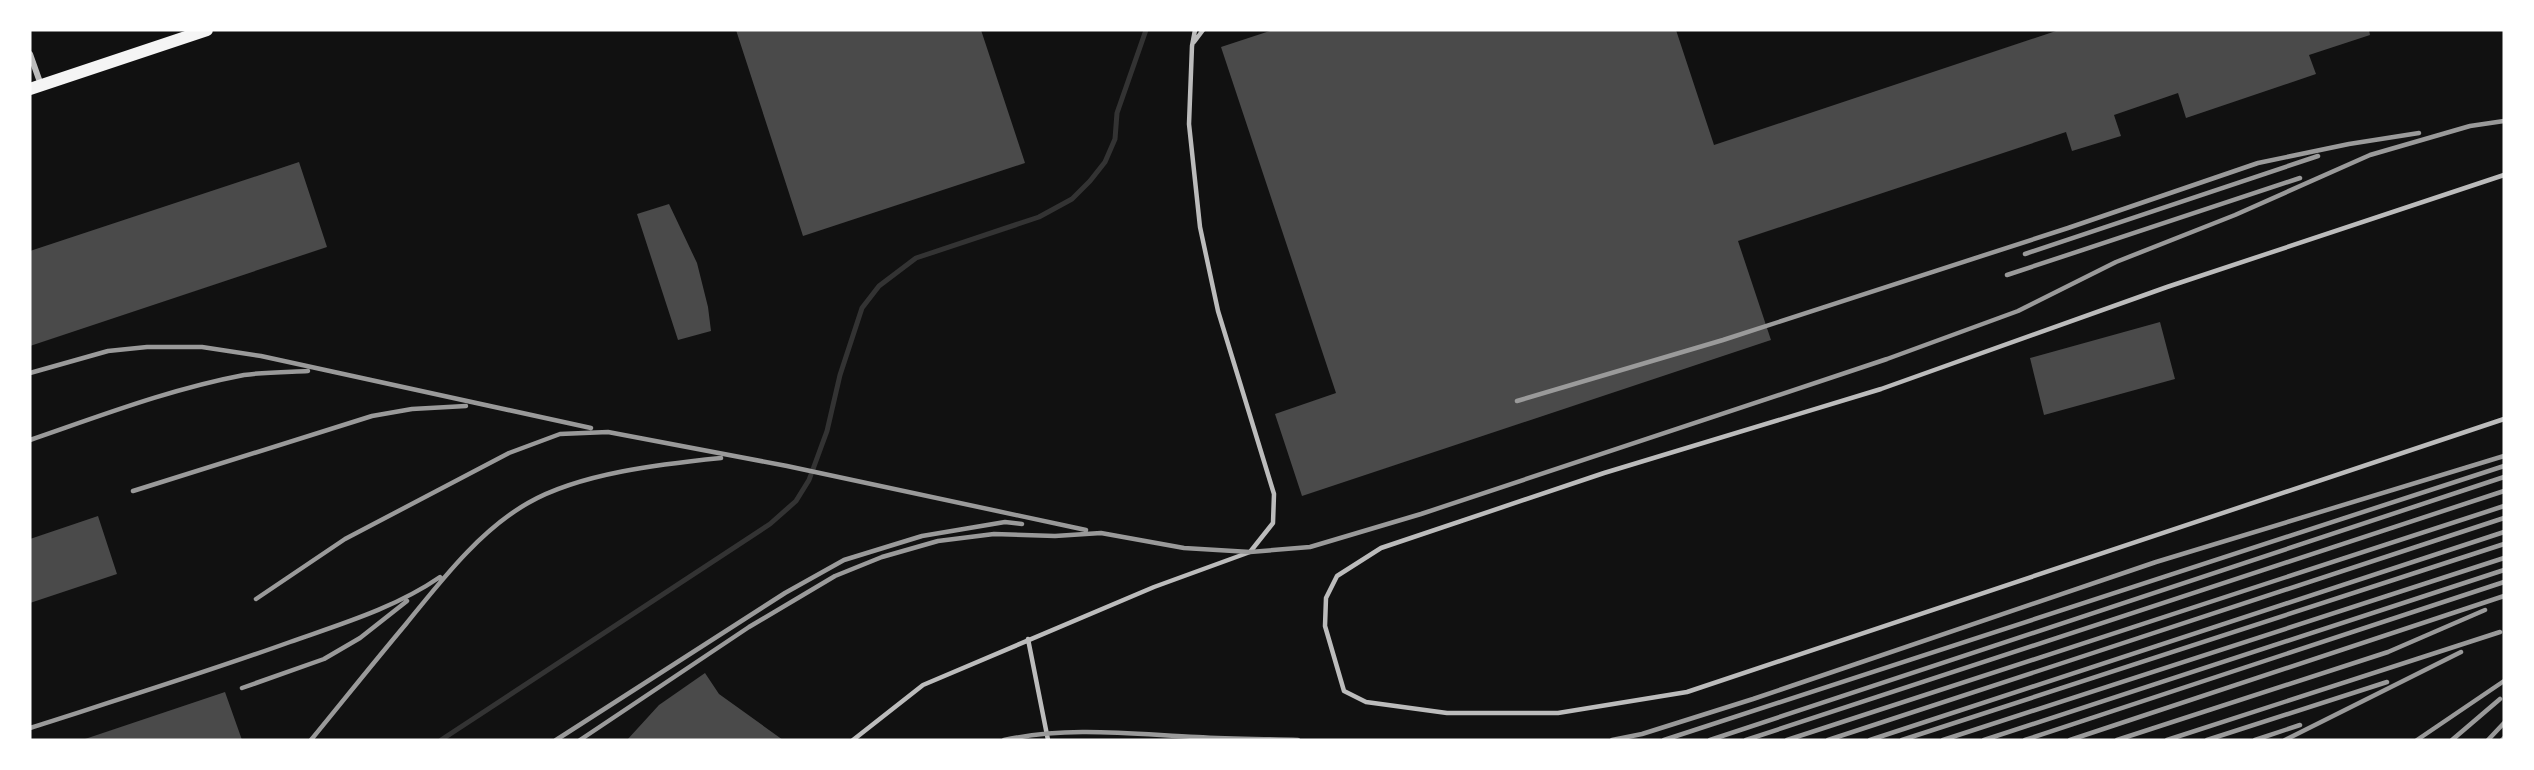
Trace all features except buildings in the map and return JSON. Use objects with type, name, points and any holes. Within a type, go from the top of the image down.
[{"type":"main road","points":[[36,87],[207,30]]},
{"type":"street","points":[[30,54],[36,87]]},
{"type":"lane","points":[[853,740],[923,685],[1154,587],[1250,552],[1273,523],[1274,494],[1218,311],[1200,227],[1189,124],[1192,46],[1195,30]]},
{"type":"lane","points":[[1192,46],[1203,30]]},
{"type":"lane","points":[[2504,175],[2168,287],[1881,389],[1604,473],[1380,549],[1337,576],[1326,598],[1325,626],[1344,691],[1366,702],[1447,713],[1558,713],[1687,692],[2504,419]]},
{"type":"lane","points":[[1028,639],[1048,740]]},
{"type":"waterway","points":[[441,740],[770,524],[796,501],[809,480],[827,431],[840,375],[862,308],[879,286],[916,258],[1039,217],[1072,199],[1105,162],[1115,139],[1117,113],[1146,30]]},
{"type":"railway","points":[[580,740],[749,627],[835,576],[882,557],[938,541],[994,534],[1055,536],[1101,533],[1184,548],[1250,552],[1310,547],[1421,514],[1887,359],[2018,311],[2116,262],[2235,215],[2370,155],[2470,126],[2504,121]]},
{"type":"railway","points":[[1517,401],[1723,340],[2068,228],[2258,163],[2349,144],[2419,133]]},
{"type":"railway","points":[[2025,254],[2318,156]]},
{"type":"railway","points":[[2007,275],[2300,178]]},
{"type":"railway","points":[[30,373],[108,351],[147,347],[202,347],[261,356],[591,428]]},
{"type":"railway","points":[[30,440],[136,404],[216,381],[252,374],[308,371]]},
{"type":"railway","points":[[133,491],[372,416],[412,409],[466,406]]},
{"type":"railway","points":[[256,599],[345,539],[509,453],[560,434],[608,432],[787,466],[1086,530]]},
{"type":"railway","points":[[1612,740],[1642,734],[1753,699],[2156,562],[2504,456]]},
{"type":"railway","points":[[311,740],[447,574],[477,542],[510,514],[549,493],[596,477],[673,463],[721,458]]},
{"type":"railway","points":[[1664,740],[2504,466]]},
{"type":"railway","points":[[1710,740],[2504,477]]},
{"type":"railway","points":[[1746,740],[2504,491]]},
{"type":"railway","points":[[1787,740],[2504,506]]},
{"type":"railway","points":[[1828,740],[2504,518]]},
{"type":"railway","points":[[556,740],[785,593],[844,560],[922,536],[1005,522],[1022,524]]},
{"type":"railway","points":[[1870,740],[2504,532]]},
{"type":"railway","points":[[1902,740],[2504,544]]},
{"type":"railway","points":[[1943,740],[2504,558]]},
{"type":"railway","points":[[1984,740],[2504,570]]},
{"type":"railway","points":[[30,728],[348,622],[405,598],[440,577]]},
{"type":"railway","points":[[2025,740],[2504,582]]},
{"type":"railway","points":[[2070,740],[2504,596]]},
{"type":"railway","points":[[242,688],[324,659],[360,638],[407,601]]},
{"type":"railway","points":[[2117,740],[2388,652],[2485,610]]},
{"type":"railway","points":[[2167,740],[2500,632]]},
{"type":"railway","points":[[2285,740],[2461,652]]},
{"type":"railway","points":[[2417,740],[2504,681]]},
{"type":"railway","points":[[2207,740],[2387,682]]},
{"type":"railway","points":[[2452,740],[2500,699]]},
{"type":"railway","points":[[2488,740],[2504,723]]},
{"type":"railway","points":[[2255,740],[2300,725]]},
{"type":"railway","points":[[1004,740],[1076,732],[1298,740]]}]
